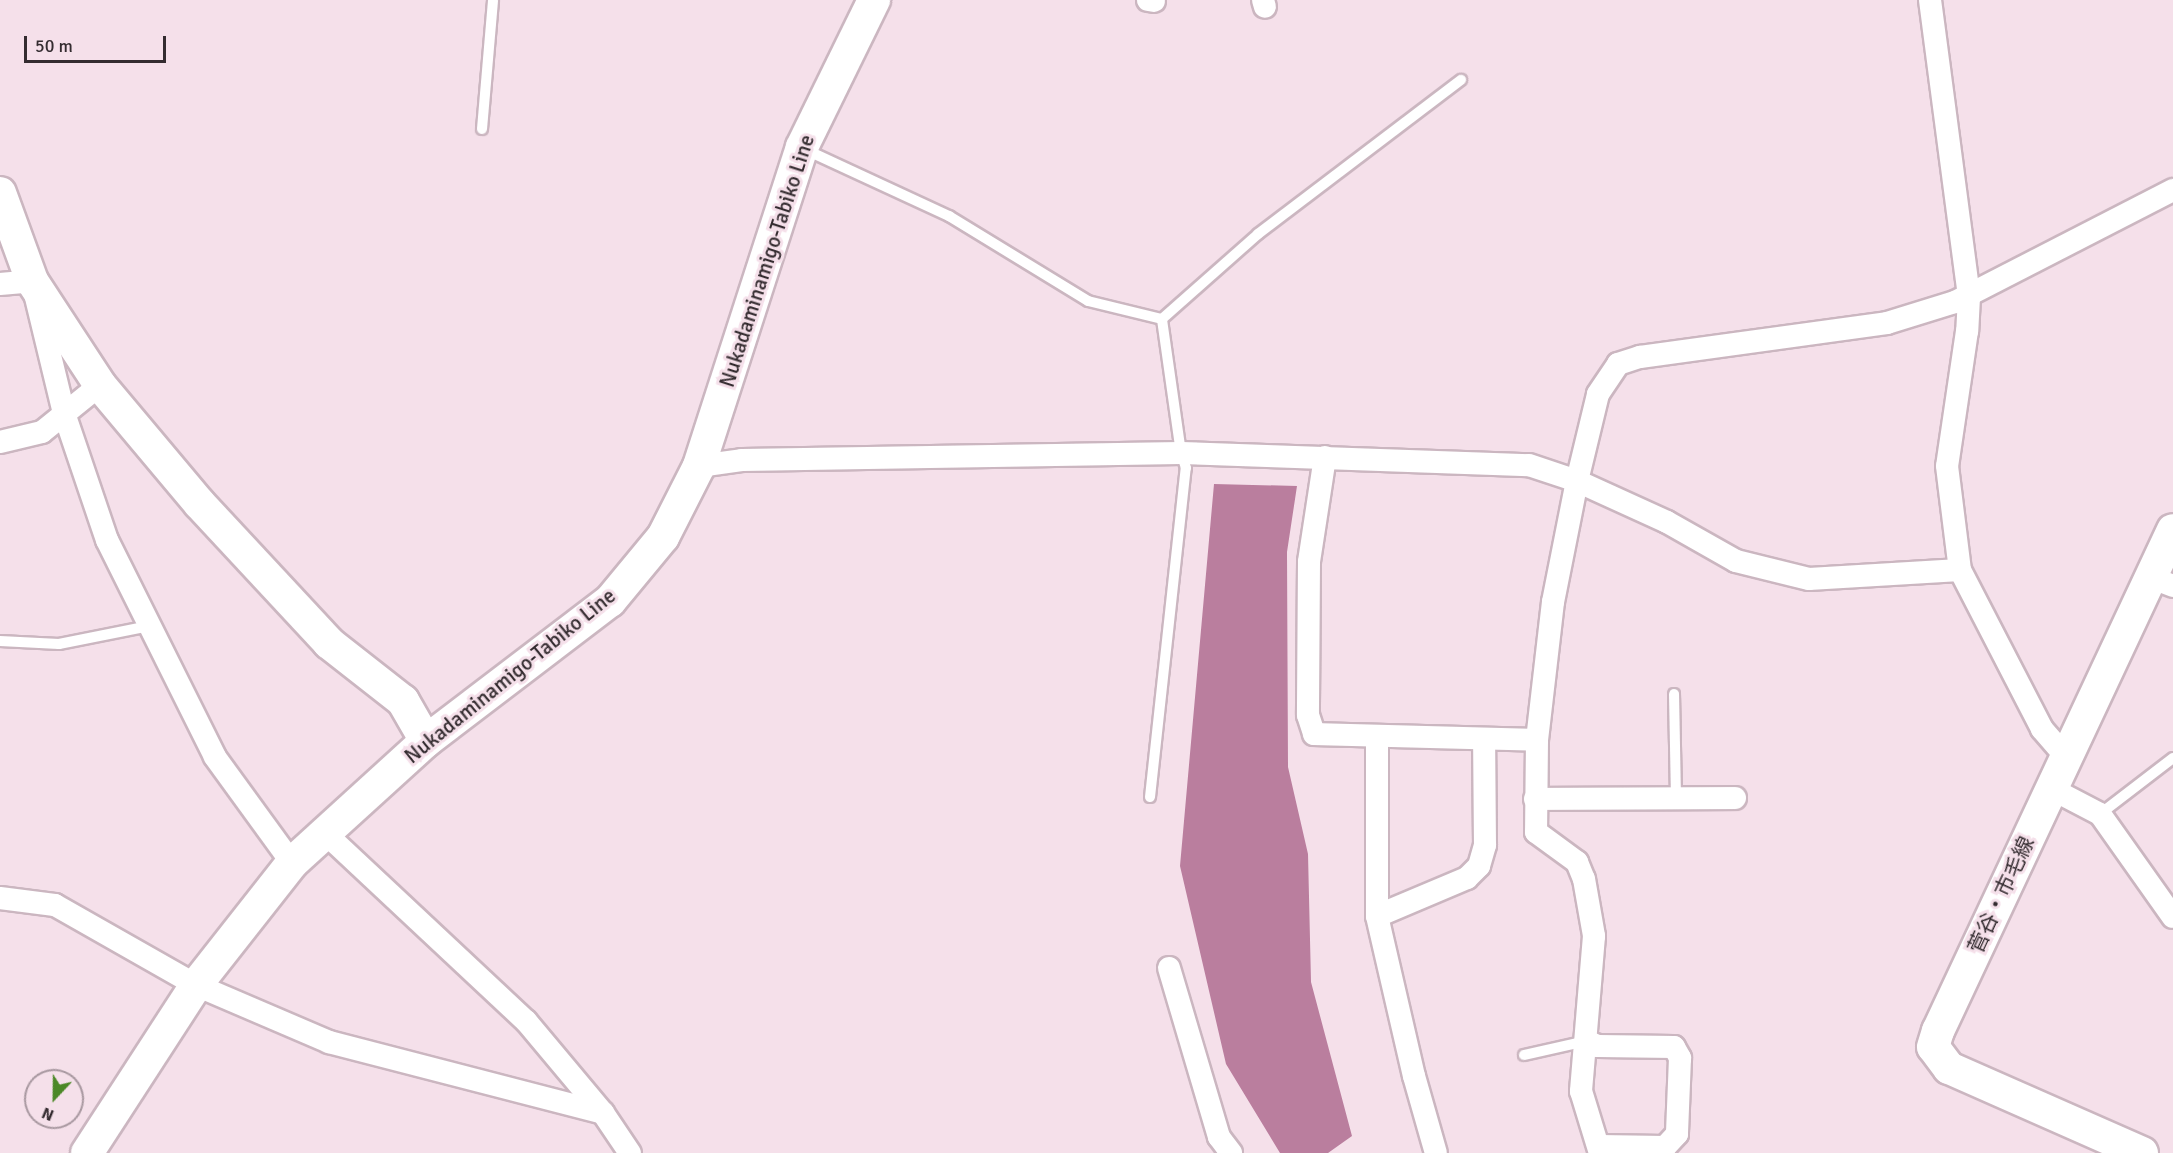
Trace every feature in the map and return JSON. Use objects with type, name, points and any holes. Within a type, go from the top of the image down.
[{"type":"street","name":"Nukadaminamigo-Tabiko Line","points":[[87,1153],[196,985],[292,863],[426,741],[610,601],[663,537],[699,466],[802,147],[874,0]]},
{"type":"street","points":[[1930,0],[1968,297],[1967,331],[1947,466],[1960,570],[2042,729],[2067,758]]},
{"type":"street","points":[[1586,1041],[1598,1046],[1674,1047],[1680,1058],[1677,1134],[1665,1147],[1599,1149],[1581,1091],[1594,936],[1584,879],[1577,862],[1536,832],[1537,740],[1553,602],[1577,481],[1598,394],[1618,364],[1640,357],[1887,323],[1968,297],[2173,190]]},
{"type":"street","points":[[0,193],[32,281],[64,413],[107,540],[215,757],[292,863]]},
{"type":"street","points":[[0,284],[32,281]]},
{"type":"street","points":[[32,281],[100,385],[200,504],[329,643],[403,701],[426,741]]},
{"type":"street","points":[[0,442],[42,432],[100,385]]},
{"type":"street","points":[[699,466],[742,460],[1181,453],[1529,465],[1577,481],[1667,522],[1736,561],[1809,579],[1960,570]]},
{"type":"street","points":[[1325,457],[1309,562],[1308,715],[1314,734],[1537,740]]},
{"type":"street","name":"菅谷・市毛線","points":[[2142,1153],[1949,1068],[1933,1047],[1938,1031],[2067,758],[2162,581],[2173,530]]},
{"type":"street","points":[[1377,736],[1377,916],[1414,1076],[1436,1153]]},
{"type":"street","points":[[1377,916],[1467,878],[1479,866],[1485,845],[1484,740]]},
{"type":"street","points":[[2052,789],[2100,814],[2173,917]]},
{"type":"street","points":[[1535,799],[1735,798]]},
{"type":"street","points":[[325,832],[526,1022],[603,1113],[630,1153]]},
{"type":"street","points":[[0,898],[55,905],[196,985],[329,1042],[603,1113]]},
{"type":"street","points":[[1169,968],[1219,1137],[1231,1153]]},
{"type":"lane","points":[[482,129],[493,0]]},
{"type":"lane","points":[[1162,319],[1258,234],[1461,80]]},
{"type":"lane","points":[[802,147],[949,216],[1088,302],[1162,319]]},
{"type":"lane","points":[[1150,797],[1186,468],[1181,453],[1162,319]]},
{"type":"lane","points":[[0,641],[59,644],[149,626]]},
{"type":"lane","points":[[1674,694],[1676,798]]},
{"type":"lane","points":[[2100,814],[2173,758]]},
{"type":"lane","points":[[1524,1055],[1586,1041]]},
{"type":"shaded area","points":[[1214,484],[1297,486],[1287,552],[1288,767],[1308,854],[1311,982],[1352,1136],[1328,1153],[1280,1153],[1226,1064],[1180,866]]}]
